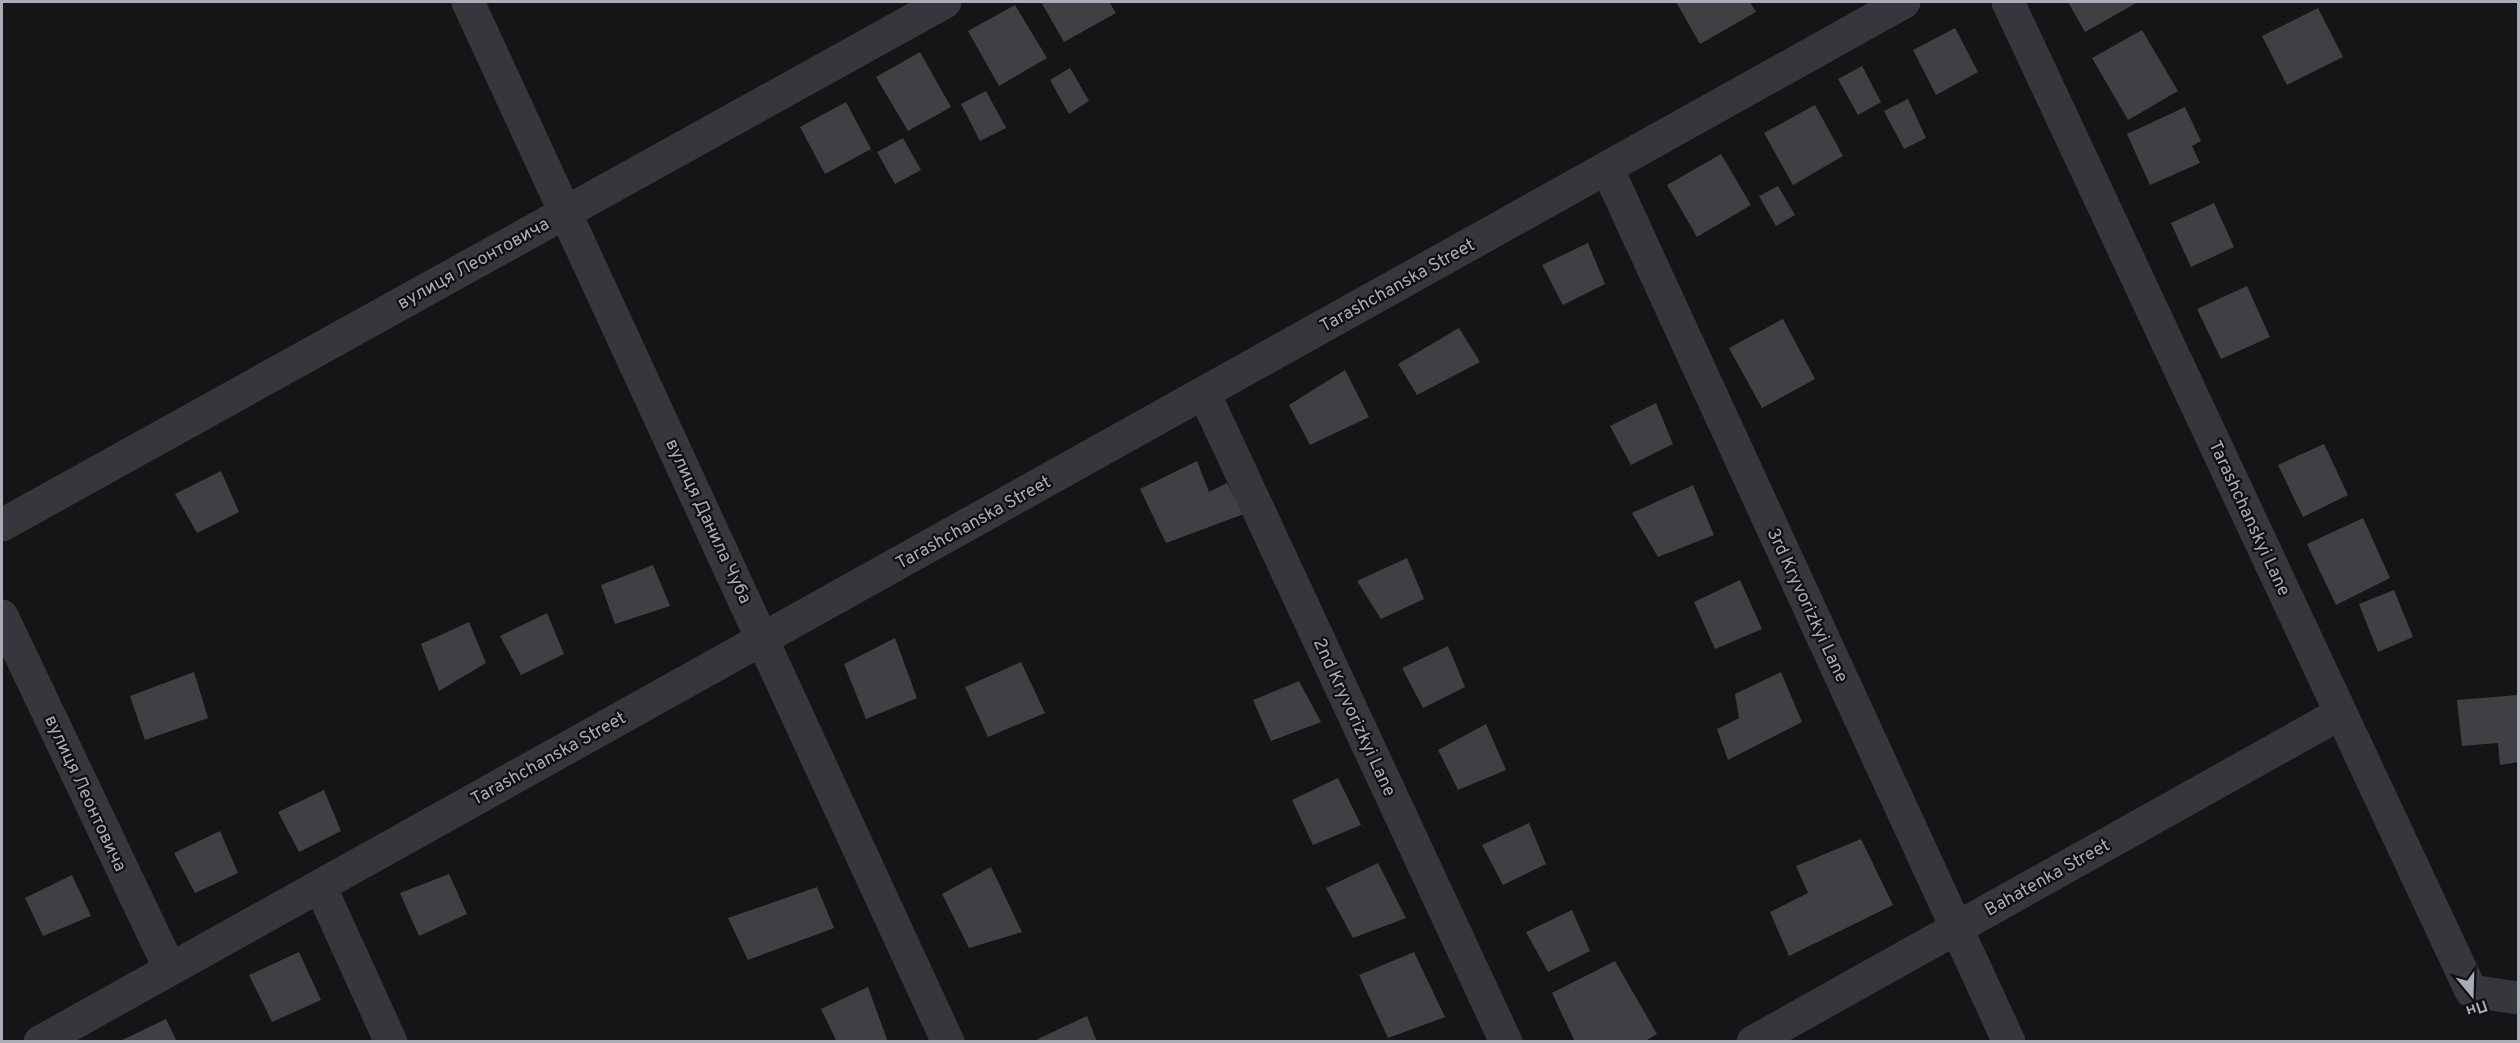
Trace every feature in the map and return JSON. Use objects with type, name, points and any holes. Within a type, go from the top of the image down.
[{"type":"street","name":"вулиця Данила Чуба","points":[[468,2],[567,212],[948,1041]]},
{"type":"street","name":"вулиця Леонтовича","points":[[2,525],[945,2]]},
{"type":"street","name":"Tarashchanska Street","points":[[40,1041],[1904,2]]},
{"type":"street","name":"Tarashchanskyi Lane","points":[[2008,2],[2471,991],[2518,998]]},
{"type":"street","name":"3rd Kryvorizkyi Lane","points":[[1607,168],[2009,1041]]},
{"type":"street","name":"2nd Kryvorizkyi Lane","points":[[1204,393],[1506,1041]]},
{"type":"street","name":"вулиця Леонтовича","points":[[2,616],[170,969]]},
{"type":"street","name":"Bahatenka Street","points":[[1753,1041],[2341,713]]},
{"type":"street","points":[[320,886],[391,1041]]},
{"type":"building","points":[[1041,2],[1109,2],[1116,13],[1064,42]]},
{"type":"building","points":[[1676,2],[1750,2],[1756,12],[1700,44]]},
{"type":"building","points":[[2068,2],[2138,2],[2085,32]]},
{"type":"building","points":[[1015,5],[1047,58],[999,86],[968,31]]},
{"type":"building","points":[[2318,8],[2343,57],[2287,85],[2262,36]]},
{"type":"building","points":[[1955,28],[1978,72],[1936,95],[1913,50]]},
{"type":"building","points":[[2142,30],[2178,91],[2128,120],[2092,58]]},
{"type":"building","points":[[920,52],[951,107],[908,131],[876,77]]},
{"type":"building","points":[[1862,66],[1881,102],[1858,115],[1838,79]]},
{"type":"building","points":[[1070,68],[1089,101],[1069,114],[1050,80]]},
{"type":"building","points":[[986,91],[1006,128],[980,141],[961,104]]},
{"type":"building","points":[[1908,99],[1926,138],[1904,149],[1884,111]]},
{"type":"building","points":[[846,102],[871,149],[825,174],[800,127]]},
{"type":"building","points":[[1815,105],[1843,156],[1793,185],[1764,133]]},
{"type":"building","points":[[2185,107],[2201,141],[2192,146],[2200,163],[2150,185],[2127,134]]},
{"type":"building","points":[[903,138],[921,170],[895,184],[877,152]]},
{"type":"building","points":[[1721,154],[1751,205],[1697,237],[1667,185]]},
{"type":"building","points":[[1778,186],[1795,215],[1776,226],[1759,196]]},
{"type":"building","points":[[2214,203],[2234,247],[2191,267],[2171,223]]},
{"type":"building","points":[[1588,243],[1605,284],[1563,305],[1542,265]]},
{"type":"building","points":[[2247,286],[2270,337],[2221,359],[2197,309]]},
{"type":"building","points":[[1783,319],[1815,379],[1762,408],[1729,348]]},
{"type":"building","points":[[1459,328],[1480,362],[1417,395],[1398,364]]},
{"type":"building","points":[[1345,370],[1369,417],[1310,445],[1289,405]]},
{"type":"building","points":[[1656,403],[1673,444],[1631,465],[1610,426]]},
{"type":"building","points":[[2324,444],[2348,495],[2303,517],[2278,465]]},
{"type":"building","points":[[1197,461],[1209,492],[1227,483],[1244,514],[1166,543],[1140,489]]},
{"type":"building","points":[[221,471],[239,512],[197,533],[175,494]]},
{"type":"building","points":[[1693,485],[1714,535],[1658,557],[1632,513]]},
{"type":"building","points":[[2363,518],[2390,578],[2336,605],[2307,544]]},
{"type":"building","points":[[1407,558],[1424,599],[1381,619],[1357,581]]},
{"type":"building","points":[[653,565],[670,606],[615,624],[601,585]]},
{"type":"building","points":[[1740,580],[1762,629],[1715,649],[1694,602]]},
{"type":"building","points":[[2394,590],[2413,637],[2378,652],[2359,604]]},
{"type":"building","points":[[547,613],[564,654],[521,675],[500,636]]},
{"type":"building","points":[[469,622],[486,663],[439,691],[421,644]]},
{"type":"building","points":[[895,638],[917,698],[866,719],[844,664]]},
{"type":"building","points":[[1448,646],[1465,687],[1423,708],[1402,668]]},
{"type":"building","points":[[1021,662],[1045,713],[988,737],[965,687]]},
{"type":"building","points":[[194,672],[208,718],[145,740],[130,696]]},
{"type":"building","points":[[1781,672],[1802,722],[1728,760],[1717,729],[1739,718],[1735,694]]},
{"type":"building","points":[[1299,681],[1321,722],[1271,741],[1253,700]]},
{"type":"building","points":[[2518,695],[2518,762],[2500,765],[2498,743],[2462,746],[2457,700]]},
{"type":"building","points":[[1486,724],[1506,770],[1458,790],[1438,750]]},
{"type":"building","points":[[1338,778],[1361,825],[1313,845],[1292,800]]},
{"type":"building","points":[[324,790],[341,831],[299,852],[278,812]]},
{"type":"building","points":[[1529,823],[1546,864],[1503,885],[1482,845]]},
{"type":"building","points":[[220,831],[238,873],[195,893],[174,853]]},
{"type":"building","points":[[1861,839],[1893,905],[1789,956],[1770,912],[1808,893],[1796,866]]},
{"type":"building","points":[[1378,863],[1406,918],[1353,938],[1326,888]]},
{"type":"building","points":[[991,867],[1022,932],[969,948],[942,894]]},
{"type":"building","points":[[449,874],[467,914],[419,936],[400,893]]},
{"type":"building","points":[[72,875],[91,916],[43,936],[25,898]]},
{"type":"building","points":[[817,887],[834,928],[748,960],[728,918]]},
{"type":"building","points":[[1572,910],[1590,951],[1548,972],[1526,932]]},
{"type":"building","points":[[299,952],[321,1000],[272,1022],[249,975]]},
{"type":"building","points":[[1414,952],[1445,1017],[1388,1038],[1359,975]]},
{"type":"building","points":[[1615,961],[1657,1034],[1644,1042],[1575,1042],[1552,993]]},
{"type":"building","points":[[868,987],[888,1042],[837,1042],[821,1009]]},
{"type":"building","points":[[1087,1016],[1097,1042],[1034,1042],[1040,1038]]},
{"type":"building","points":[[166,1019],[177,1042],[118,1042]]}]
